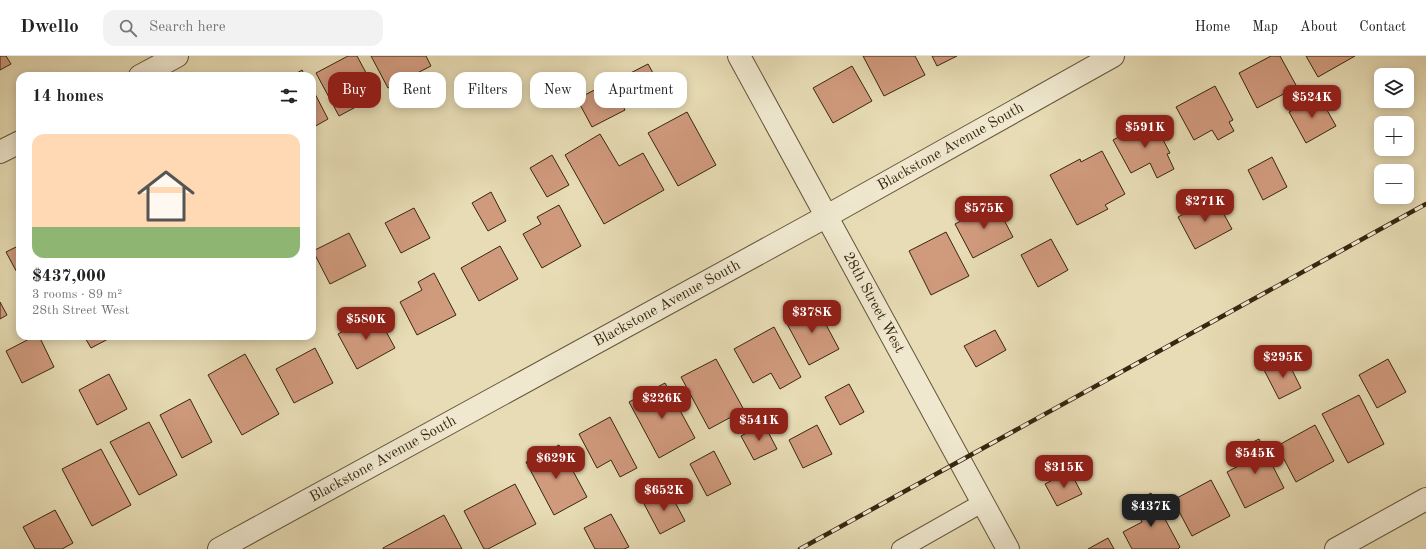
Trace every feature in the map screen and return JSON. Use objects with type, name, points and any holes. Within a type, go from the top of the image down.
[{"type":"street","points":[[147,72],[177,56]]},
{"type":"street","name":"28th Street West","points":[[740,56],[984,502],[1008,549]]},
{"type":"street","name":"Blackstone Avenue South","points":[[219,549],[827,216],[1113,56]]},
{"type":"street","points":[[0,152],[16,144]]},
{"type":"street","points":[[1336,549],[1426,499]]},
{"type":"lane","points":[[901,549],[984,502]]},
{"type":"building","points":[[0,56],[6,56],[11,64],[0,70]]},
{"type":"building","points":[[348,56],[357,56],[366,72],[328,72],[328,95],[316,73]]},
{"type":"building","points":[[371,56],[426,56],[431,66],[419,72],[389,72],[388,88],[381,72],[380,72]]},
{"type":"building","points":[[863,56],[915,56],[925,75],[884,96]]},
{"type":"building","points":[[932,56],[957,56],[937,66]]},
{"type":"building","points":[[1271,56],[1280,56],[1297,87],[1257,108],[1239,73]]},
{"type":"building","points":[[1306,56],[1355,56],[1318,77]]},
{"type":"building","points":[[648,64],[652,72],[632,72]]},
{"type":"building","points":[[852,66],[872,101],[833,123],[813,88]]},
{"type":"building","points":[[1215,86],[1233,120],[1229,122],[1234,131],[1218,140],[1212,130],[1194,140],[1176,107]]},
{"type":"building","points":[[594,90],[594,108],[624,108],[625,110],[592,127],[582,108],[586,108],[586,94]]},
{"type":"building","points":[[316,96],[328,119],[316,126]]},
{"type":"building","points":[[1319,96],[1336,126],[1306,143],[1289,112]]},
{"type":"building","points":[[335,108],[354,108],[339,116]]},
{"type":"building","points":[[687,112],[716,165],[678,186],[648,133]]},
{"type":"building","points":[[1152,119],[1170,153],[1167,154],[1174,169],[1157,178],[1150,163],[1131,173],[1113,140]]},
{"type":"building","points":[[600,134],[619,166],[643,153],[664,190],[604,224],[565,155]]},
{"type":"building","points":[[1102,151],[1125,194],[1105,205],[1108,209],[1077,225],[1050,175],[1080,159],[1081,162]]},
{"type":"building","points":[[552,155],[569,185],[547,197],[530,168]]},
{"type":"building","points":[[1272,157],[1287,187],[1263,200],[1248,170]]},
{"type":"building","points":[[491,192],[506,221],[488,231],[472,203]]},
{"type":"building","points":[[1215,198],[1232,229],[1195,249],[1178,217]]},
{"type":"building","points":[[995,203],[1013,237],[973,258],[955,224]]},
{"type":"building","points":[[559,205],[581,246],[542,268],[523,234],[541,224],[537,217]]},
{"type":"building","points":[[414,208],[430,238],[401,253],[385,223]]},
{"type":"building","points":[[946,232],[969,276],[931,295],[909,251]]},
{"type":"building","points":[[349,233],[366,266],[330,284],[316,257],[316,250]]},
{"type":"building","points":[[1051,239],[1068,270],[1038,287],[1021,255]]},
{"type":"building","points":[[500,246],[518,279],[479,301],[461,268]]},
{"type":"building","points":[[16,247],[16,271],[6,252]]},
{"type":"building","points":[[434,273],[456,315],[417,335],[400,302],[422,290],[418,282]]},
{"type":"building","points":[[0,302],[7,315],[0,319]]},
{"type":"building","points":[[815,304],[839,349],[809,365],[785,320]]},
{"type":"building","points":[[376,313],[395,348],[357,369],[338,334]]},
{"type":"building","points":[[774,327],[801,377],[780,389],[771,373],[753,383],[734,349]]},
{"type":"building","points":[[995,330],[1006,350],[976,367],[964,346]]},
{"type":"building","points":[[27,340],[41,340],[54,367],[22,383],[6,351]]},
{"type":"building","points":[[86,340],[106,340],[91,348]]},
{"type":"building","points":[[315,348],[333,383],[294,403],[276,369]]},
{"type":"building","points":[[245,354],[279,414],[242,435],[208,375]]},
{"type":"building","points":[[1286,358],[1301,388],[1279,399],[1264,370]]},
{"type":"building","points":[[716,359],[744,410],[709,429],[681,377]]},
{"type":"building","points":[[1388,359],[1406,392],[1377,408],[1359,375]]},
{"type":"building","points":[[109,374],[127,409],[97,425],[79,390]]},
{"type":"building","points":[[665,383],[695,438],[659,458],[629,402]]},
{"type":"building","points":[[849,384],[864,412],[840,425],[825,397]]},
{"type":"building","points":[[1359,395],[1384,444],[1348,463],[1322,414]]},
{"type":"building","points":[[190,399],[212,442],[182,458],[160,415]]},
{"type":"building","points":[[610,417],[637,468],[620,477],[611,460],[597,468],[579,434]]},
{"type":"building","points":[[149,422],[177,475],[139,495],[110,442]]},
{"type":"building","points":[[764,424],[777,449],[754,460],[741,436]]},
{"type":"building","points":[[817,425],[832,454],[803,468],[789,440]]},
{"type":"building","points":[[1315,425],[1334,461],[1296,482],[1277,446]]},
{"type":"building","points":[[1259,439],[1284,488],[1245,508],[1227,472],[1246,462],[1239,449]]},
{"type":"building","points":[[559,445],[587,497],[554,515],[526,462]]},
{"type":"building","points":[[101,449],[131,505],[92,526],[62,469]]},
{"type":"building","points":[[714,451],[731,484],[707,496],[690,464]]},
{"type":"building","points":[[1070,471],[1082,494],[1057,506],[1045,484]]},
{"type":"building","points":[[1211,480],[1230,516],[1192,536],[1173,500]]},
{"type":"building","points":[[515,484],[536,524],[488,549],[484,549],[464,511]]},
{"type":"building","points":[[668,489],[685,521],[660,534],[643,502]]},
{"type":"building","points":[[1151,493],[1180,547],[1178,549],[1132,549],[1123,532],[1142,522],[1132,503]]},
{"type":"building","points":[[55,510],[73,543],[62,549],[35,549],[23,527]]},
{"type":"building","points":[[611,514],[629,547],[624,549],[595,549],[584,528]]},
{"type":"building","points":[[444,515],[462,549],[383,549],[383,548]]},
{"type":"building","points":[[1108,538],[1114,549],[1088,549]]},
{"type":"railway","points":[[800,549],[1426,204]]}]
